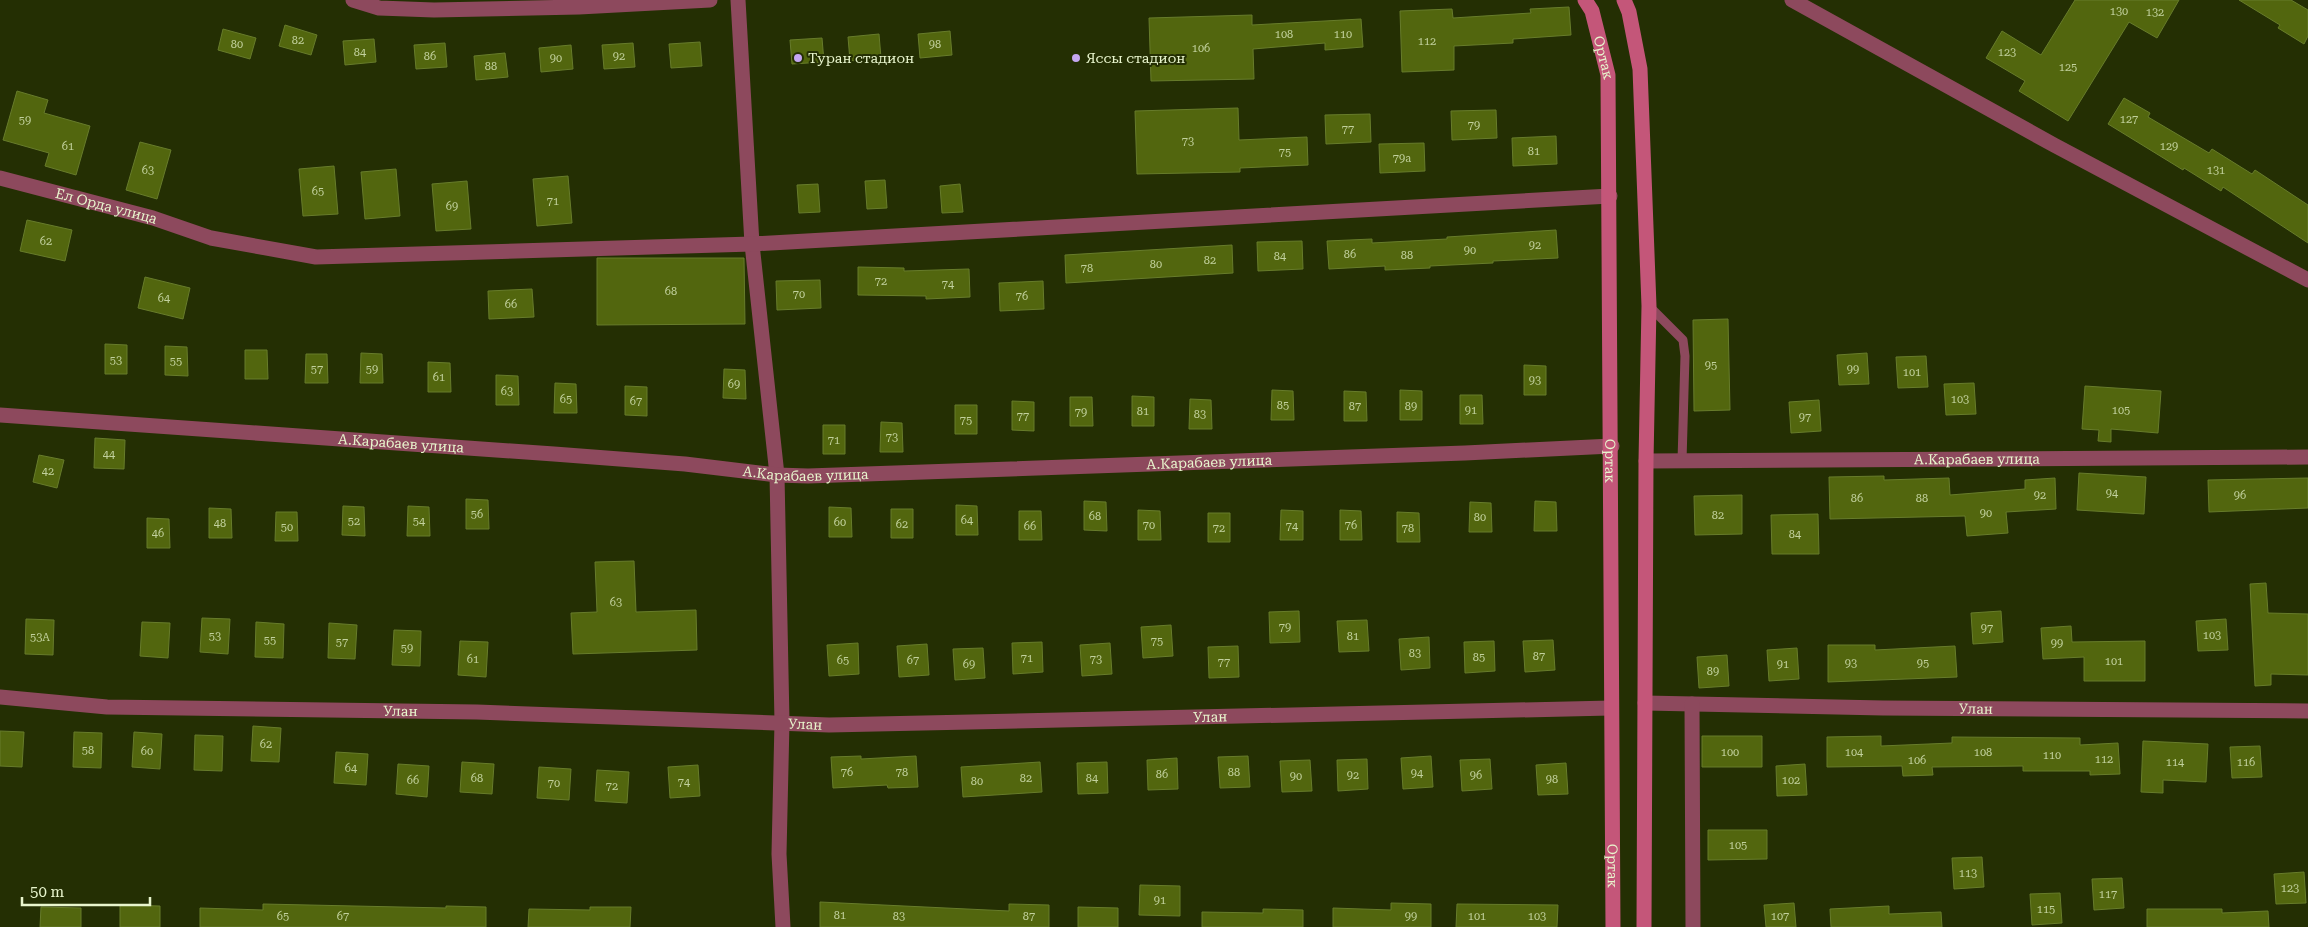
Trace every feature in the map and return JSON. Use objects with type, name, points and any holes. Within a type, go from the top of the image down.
[{"type":"street","points":[[353,0],[379,8],[434,10],[579,7],[710,0]]},
{"type":"street","points":[[738,0],[752,244],[777,475],[782,722],[778,854],[783,927]]},
{"type":"street","name":"Ортак","points":[[1585,0],[1592,11],[1608,75],[1612,446],[1611,708],[1613,927]]},
{"type":"street","points":[[1624,0],[1629,12],[1640,69],[1649,306],[1646,461],[1644,927]]},
{"type":"street","points":[[1792,0],[2045,140],[2308,280]]},
{"type":"street","name":"Ел Орда улица","points":[[0,178],[153,218],[211,238],[316,257],[752,244],[1610,196]]},
{"type":"street","name":"А.Карабаев улица","points":[[0,415],[685,464],[777,475],[913,474],[1612,446]]},
{"type":"street","name":"А.Карабаев улица","points":[[1646,461],[2308,457]]},
{"type":"street","name":"Улан","points":[[0,697],[107,707],[477,712],[829,725],[1611,708]]},
{"type":"street","name":"Улан","points":[[1645,703],[2308,712]]},
{"type":"street","points":[[1692,704],[1693,927]]},
{"type":"lane","points":[[1649,306],[1683,340],[1685,356],[1682,461]]},
{"type":"building","points":[[2075,0],[2179,0],[2157,38],[2129,22],[2068,121],[2019,91],[2025,81],[1986,58],[2002,31],[2041,55]]},
{"type":"building","points":[[2239,0],[2291,0],[2308,10],[2308,36],[2304,44],[2278,28],[2280,25]]},
{"type":"building","points":[[1569,7],[1571,35],[1513,39],[1513,43],[1454,46],[1454,70],[1402,72],[1400,11],[1452,9],[1453,18],[1531,13],[1530,9]]},
{"type":"building","points":[[1252,15],[1252,25],[1361,19],[1363,47],[1325,50],[1325,43],[1253,49],[1254,79],[1151,81],[1149,18]]},
{"type":"building","points":[[285,25],[317,35],[311,55],[279,46]]},
{"type":"building","points":[[223,29],[256,38],[250,59],[218,50]]},
{"type":"building","points":[[950,31],[952,55],[920,58],[918,34]]},
{"type":"building","points":[[879,34],[881,58],[850,61],[848,37]]},
{"type":"building","points":[[822,38],[824,62],[792,64],[790,40]]},
{"type":"building","points":[[374,39],[376,62],[345,65],[343,41]]},
{"type":"building","points":[[700,42],[702,66],[671,68],[669,44]]},
{"type":"building","points":[[445,43],[447,67],[416,69],[414,45]]},
{"type":"building","points":[[633,43],[635,67],[604,69],[602,45]]},
{"type":"building","points":[[571,45],[573,69],[541,72],[539,48]]},
{"type":"building","points":[[505,53],[508,77],[476,80],[474,56]]},
{"type":"building","points":[[17,91],[48,100],[44,113],[90,126],[76,175],[45,166],[49,153],[3,140]]},
{"type":"building","points":[[2124,98],[2150,113],[2148,117],[2209,153],[2212,149],[2252,174],[2255,170],[2308,205],[2308,243],[2223,187],[2221,191],[2108,124]]},
{"type":"building","points":[[1238,108],[1239,140],[1307,137],[1308,165],[1240,168],[1240,172],[1137,174],[1135,111]]},
{"type":"building","points":[[1496,110],[1497,138],[1452,140],[1451,111]]},
{"type":"building","points":[[1370,114],[1371,142],[1326,144],[1325,115]]},
{"type":"building","points":[[1556,136],[1557,164],[1513,166],[1512,138]]},
{"type":"building","points":[[140,142],[171,150],[157,199],[126,190]]},
{"type":"building","points":[[1424,143],[1425,171],[1380,173],[1379,144]]},
{"type":"building","points":[[334,166],[338,214],[303,216],[299,169]]},
{"type":"building","points":[[396,169],[400,216],[365,219],[361,172]]},
{"type":"building","points":[[568,176],[572,223],[537,226],[533,179]]},
{"type":"building","points":[[885,180],[887,208],[867,209],[865,181]]},
{"type":"building","points":[[467,181],[471,229],[436,231],[432,184]]},
{"type":"building","points":[[818,184],[820,212],[799,213],[797,185]]},
{"type":"building","points":[[960,184],[963,212],[942,213],[940,186]]},
{"type":"building","points":[[27,220],[72,230],[65,261],[20,251]]},
{"type":"building","points":[[1556,230],[1558,258],[1493,261],[1493,263],[1430,266],[1430,268],[1385,270],[1385,266],[1329,269],[1327,241],[1372,239],[1372,243]]},
{"type":"building","points":[[1302,241],[1303,269],[1258,271],[1257,242]]},
{"type":"building","points":[[1232,245],[1233,273],[1066,283],[1065,255]]},
{"type":"building","points":[[597,258],[744,258],[745,324],[597,325]]},
{"type":"building","points":[[858,267],[904,268],[904,271],[969,269],[970,297],[926,299],[926,296],[858,295]]},
{"type":"building","points":[[145,277],[190,288],[183,319],[138,308]]},
{"type":"building","points":[[820,280],[821,308],[777,310],[776,281]]},
{"type":"building","points":[[1043,281],[1044,309],[1000,311],[999,283]]},
{"type":"building","points":[[532,289],[534,317],[489,319],[488,291]]},
{"type":"building","points":[[1728,319],[1730,410],[1694,411],[1693,320]]},
{"type":"building","points":[[105,344],[127,345],[127,374],[105,374]]},
{"type":"building","points":[[165,346],[187,347],[188,376],[165,375]]},
{"type":"building","points":[[245,350],[267,350],[268,379],[245,379]]},
{"type":"building","points":[[361,353],[382,354],[383,383],[360,383]]},
{"type":"building","points":[[1867,353],[1869,384],[1839,385],[1837,355]]},
{"type":"building","points":[[306,354],[327,354],[328,383],[305,383]]},
{"type":"building","points":[[1926,356],[1928,387],[1898,388],[1896,357]]},
{"type":"building","points":[[428,362],[450,363],[451,392],[428,392]]},
{"type":"building","points":[[1524,365],[1546,366],[1546,395],[1524,395]]},
{"type":"building","points":[[724,369],[745,370],[746,399],[723,398]]},
{"type":"building","points":[[496,375],[518,376],[519,405],[496,405]]},
{"type":"building","points":[[555,383],[576,384],[577,413],[554,413]]},
{"type":"building","points":[[1974,383],[1976,414],[1946,415],[1944,384]]},
{"type":"building","points":[[625,386],[647,387],[647,416],[625,415]]},
{"type":"building","points":[[2085,386],[2161,391],[2158,433],[2111,429],[2111,442],[2098,441],[2099,430],[2082,429]]},
{"type":"building","points":[[1272,390],[1293,391],[1294,420],[1271,420]]},
{"type":"building","points":[[1400,390],[1422,391],[1422,420],[1400,420]]},
{"type":"building","points":[[1344,391],[1366,392],[1367,421],[1344,421]]},
{"type":"building","points":[[1460,395],[1482,395],[1483,424],[1460,424]]},
{"type":"building","points":[[1132,396],[1154,397],[1154,426],[1132,426]]},
{"type":"building","points":[[1070,397],[1092,397],[1093,426],[1070,426]]},
{"type":"building","points":[[1190,399],[1211,400],[1212,429],[1189,429]]},
{"type":"building","points":[[1819,400],[1821,431],[1791,433],[1789,402]]},
{"type":"building","points":[[1012,401],[1034,402],[1034,431],[1012,430]]},
{"type":"building","points":[[955,405],[977,405],[977,434],[955,434]]},
{"type":"building","points":[[881,422],[902,423],[903,452],[880,452]]},
{"type":"building","points":[[823,425],[845,425],[845,454],[823,454]]},
{"type":"building","points":[[95,438],[125,440],[124,469],[94,468]]},
{"type":"building","points":[[39,455],[64,460],[57,488],[33,482]]},
{"type":"building","points":[[2079,473],[2146,477],[2144,514],[2077,510]]},
{"type":"building","points":[[1884,476],[1884,480],[1949,478],[1950,495],[2025,489],[2025,480],[2055,478],[2056,509],[2006,512],[2008,533],[1967,536],[1965,516],[1830,519],[1829,477]]},
{"type":"building","points":[[2308,478],[2308,508],[2209,512],[2208,480]]},
{"type":"building","points":[[1742,495],[1742,534],[1695,535],[1694,496]]},
{"type":"building","points":[[466,499],[488,500],[489,529],[466,529]]},
{"type":"building","points":[[1084,501],[1106,502],[1107,531],[1084,530]]},
{"type":"building","points":[[1535,501],[1556,502],[1557,531],[1534,531]]},
{"type":"building","points":[[1470,502],[1491,503],[1492,532],[1469,532]]},
{"type":"building","points":[[956,505],[977,506],[978,535],[956,535]]},
{"type":"building","points":[[343,506],[364,507],[365,536],[342,535]]},
{"type":"building","points":[[408,506],[429,507],[430,536],[407,536]]},
{"type":"building","points":[[829,507],[851,508],[852,537],[829,537]]},
{"type":"building","points":[[209,508],[231,509],[232,538],[209,538]]},
{"type":"building","points":[[891,509],[913,509],[913,538],[891,538]]},
{"type":"building","points":[[1138,510],[1160,511],[1161,540],[1138,540]]},
{"type":"building","points":[[1281,510],[1303,511],[1303,540],[1280,540]]},
{"type":"building","points":[[1340,510],[1361,511],[1362,540],[1340,540]]},
{"type":"building","points":[[1019,511],[1041,511],[1042,540],[1019,540]]},
{"type":"building","points":[[276,512],[297,512],[298,541],[275,541]]},
{"type":"building","points":[[1397,512],[1419,513],[1420,542],[1397,542]]},
{"type":"building","points":[[1208,513],[1230,513],[1230,542],[1208,542]]},
{"type":"building","points":[[1818,514],[1819,554],[1772,554],[1771,515]]},
{"type":"building","points":[[147,518],[169,519],[170,548],[147,548]]},
{"type":"building","points":[[634,561],[636,612],[696,610],[697,650],[573,654],[571,613],[597,612],[595,562]]},
{"type":"building","points":[[2266,583],[2268,613],[2308,614],[2308,675],[2271,674],[2271,685],[2255,686],[2250,584]]},
{"type":"building","points":[[1299,611],[1300,642],[1270,643],[1269,612]]},
{"type":"building","points":[[2001,611],[2003,642],[1973,644],[1971,613]]},
{"type":"building","points":[[202,618],[230,619],[228,654],[200,652]]},
{"type":"building","points":[[26,619],[54,620],[53,655],[25,654]]},
{"type":"building","points":[[2226,619],[2228,650],[2198,651],[2196,621]]},
{"type":"building","points":[[1367,620],[1369,651],[1339,652],[1337,621]]},
{"type":"building","points":[[142,622],[170,623],[168,658],[140,656]]},
{"type":"building","points":[[256,622],[284,624],[283,658],[255,657]]},
{"type":"building","points":[[329,623],[357,625],[355,659],[328,658]]},
{"type":"building","points":[[1171,625],[1173,656],[1143,658],[1141,627]]},
{"type":"building","points":[[2071,626],[2072,642],[2145,641],[2145,681],[2084,681],[2084,657],[2043,659],[2041,628]]},
{"type":"building","points":[[394,630],[421,631],[420,666],[392,665]]},
{"type":"building","points":[[1429,637],[1430,668],[1401,670],[1399,639]]},
{"type":"building","points":[[1553,640],[1555,670],[1525,672],[1523,641]]},
{"type":"building","points":[[460,641],[488,642],[486,677],[458,675]]},
{"type":"building","points":[[1494,641],[1495,671],[1465,673],[1464,642]]},
{"type":"building","points":[[1042,642],[1043,672],[1013,674],[1012,643]]},
{"type":"building","points":[[858,643],[859,674],[829,676],[827,645]]},
{"type":"building","points":[[1110,643],[1112,674],[1082,676],[1080,645]]},
{"type":"building","points":[[927,644],[929,675],[899,677],[897,646]]},
{"type":"building","points":[[1828,645],[1875,645],[1875,650],[1955,646],[1957,677],[1828,682]]},
{"type":"building","points":[[1238,646],[1239,677],[1209,678],[1208,647]]},
{"type":"building","points":[[983,648],[985,678],[955,680],[953,649]]},
{"type":"building","points":[[1797,648],[1799,679],[1769,681],[1767,650]]},
{"type":"building","points":[[1727,655],[1729,686],[1699,688],[1697,657]]},
{"type":"building","points":[[253,726],[281,728],[279,762],[251,761]]},
{"type":"building","points":[[0,731],[24,732],[22,767],[0,766]]},
{"type":"building","points":[[74,732],[102,733],[101,768],[73,767]]},
{"type":"building","points":[[134,732],[162,734],[160,769],[132,767]]},
{"type":"building","points":[[195,735],[223,736],[222,771],[194,770]]},
{"type":"building","points":[[1702,736],[1762,736],[1762,767],[1702,767]]},
{"type":"building","points":[[1881,736],[1881,746],[1952,743],[1952,737],[2080,738],[2080,745],[2118,743],[2120,774],[2090,775],[2090,771],[2023,771],[2023,766],[1932,767],[1933,775],[1903,776],[1902,766],[1827,767],[1827,737]]},
{"type":"building","points":[[2143,741],[2208,744],[2206,782],[2163,780],[2163,793],[2141,792]]},
{"type":"building","points":[[2260,746],[2262,777],[2232,778],[2230,747]]},
{"type":"building","points":[[336,752],[368,754],[366,785],[334,783]]},
{"type":"building","points":[[861,756],[861,759],[916,756],[918,787],[888,788],[887,785],[833,788],[831,757]]},
{"type":"building","points":[[1248,756],[1250,787],[1220,788],[1218,757]]},
{"type":"building","points":[[1431,756],[1433,787],[1403,789],[1401,758]]},
{"type":"building","points":[[1177,758],[1178,789],[1148,790],[1147,760]]},
{"type":"building","points":[[1367,759],[1368,789],[1338,791],[1337,760]]},
{"type":"building","points":[[1490,759],[1492,789],[1462,791],[1460,760]]},
{"type":"building","points":[[1310,760],[1312,791],[1282,792],[1280,761]]},
{"type":"building","points":[[462,762],[494,764],[492,794],[460,792]]},
{"type":"building","points":[[1040,762],[1042,792],[963,797],[961,767]]},
{"type":"building","points":[[1107,762],[1108,793],[1078,794],[1077,763]]},
{"type":"building","points":[[1566,763],[1568,794],[1538,795],[1536,765]]},
{"type":"building","points":[[398,764],[429,766],[427,797],[396,794]]},
{"type":"building","points":[[1805,764],[1807,795],[1777,796],[1776,766]]},
{"type":"building","points":[[698,765],[700,796],[670,798],[668,767]]},
{"type":"building","points":[[539,767],[571,769],[569,800],[537,798]]},
{"type":"building","points":[[597,770],[629,772],[627,803],[595,801]]},
{"type":"building","points":[[1708,830],[1767,830],[1767,859],[1708,860]]},
{"type":"building","points":[[1982,857],[1984,887],[1954,889],[1952,858]]},
{"type":"building","points":[[2304,872],[2306,903],[2276,904],[2274,874]]},
{"type":"building","points":[[2122,878],[2124,908],[2094,910],[2092,879]]},
{"type":"building","points":[[1140,885],[1180,886],[1180,916],[1139,915]]},
{"type":"building","points":[[2060,893],[2062,923],[2032,925],[2030,894]]},
{"type":"building","points":[[820,902],[1009,911],[1009,904],[1049,905],[1049,927],[820,927]]},
{"type":"building","points":[[1391,903],[1431,904],[1431,927],[1333,927],[1333,908],[1391,910]]},
{"type":"building","points":[[1794,903],[1796,927],[1766,927],[1764,905]]},
{"type":"building","points":[[263,904],[446,908],[446,906],[486,907],[486,927],[200,927],[200,908],[263,910]]},
{"type":"building","points":[[1457,904],[1558,905],[1557,927],[1456,927]]},
{"type":"building","points":[[120,905],[160,906],[160,927],[120,927]]},
{"type":"building","points":[[1889,906],[1889,914],[1941,912],[1942,927],[1831,927],[1830,909]]},
{"type":"building","points":[[41,907],[81,908],[81,927],[40,927]]},
{"type":"building","points":[[590,907],[631,907],[630,927],[528,927],[529,909],[590,910]]},
{"type":"building","points":[[1078,907],[1118,908],[1118,927],[1078,927]]},
{"type":"building","points":[[1263,909],[1303,910],[1303,927],[1202,927],[1202,912],[1263,913]]},
{"type":"building","points":[[2147,909],[2222,909],[2222,913],[2268,911],[2269,927],[2147,927]]},
{"type":"place","name":"Туран стадион","points":[[798,58]]},
{"type":"place","name":"Яссы стадион","points":[[1076,58]]}]
